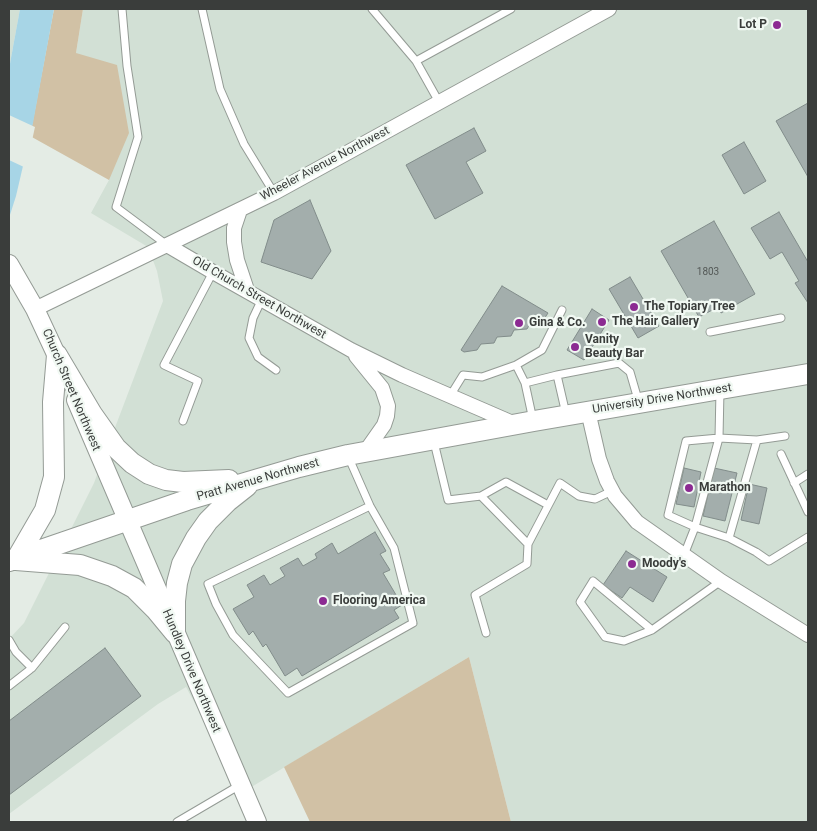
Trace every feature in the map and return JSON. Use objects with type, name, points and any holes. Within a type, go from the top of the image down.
[{"type":"main road","points":[[57,355],[92,414],[116,448],[132,463],[149,474],[166,480],[183,482],[256,479]]},
{"type":"main road","points":[[11,561],[45,510],[54,477],[53,402],[57,355]]},
{"type":"main road","name":"University Drive Northwest","points":[[524,422],[808,374]]},
{"type":"main road","name":"Pratt Avenue Northwest","points":[[11,561],[127,520],[256,479],[356,454],[524,422]]},
{"type":"main road","points":[[175,634],[175,601],[182,564],[208,521],[228,501],[256,479]]},
{"type":"main road","points":[[11,561],[80,565],[112,576],[134,588],[156,610],[175,634]]},
{"type":"street","name":"Wheeler Avenue Northwest","points":[[35,309],[274,193],[439,102],[591,13],[609,9]]},
{"type":"street","points":[[240,210],[234,228],[234,242],[237,260],[247,290]]},
{"type":"street","name":"Old Church Street Northwest","points":[[168,245],[351,350],[450,396],[524,422]]},
{"type":"street","name":"Church Street Northwest","points":[[10,266],[35,309],[57,355],[127,520]]},
{"type":"street","name":"Old Church Street Northwest","points":[[351,350],[382,388],[388,406],[384,425],[356,454]]},
{"type":"street","points":[[588,411],[607,481],[612,491],[637,522],[721,581],[808,635]]},
{"type":"street","name":"Hundley Drive Northwest","points":[[127,520],[256,822]]},
{"type":"lane","points":[[122,9],[127,66],[138,136],[116,207],[168,245]]},
{"type":"lane","points":[[202,9],[220,89],[244,144],[274,193]]},
{"type":"lane","points":[[372,9],[416,61],[439,102]]},
{"type":"lane","points":[[416,61],[511,9]]},
{"type":"lane","points":[[183,421],[198,381],[164,365],[213,272]]},
{"type":"lane","points":[[262,299],[253,318],[249,338],[258,357],[276,370]]},
{"type":"lane","points":[[450,396],[463,375],[482,377],[516,366],[542,350],[562,310]]},
{"type":"lane","points":[[710,332],[781,318]]},
{"type":"lane","points":[[525,383],[619,363],[630,372],[639,403]]},
{"type":"lane","points":[[516,366],[525,383],[524,422]]},
{"type":"lane","points":[[557,375],[566,415]]},
{"type":"lane","points":[[684,555],[695,527],[719,438],[720,390]]},
{"type":"lane","points":[[785,436],[757,440],[719,438],[686,442],[668,515],[695,527],[729,538],[769,561],[808,536]]},
{"type":"lane","points":[[434,439],[448,500],[481,496],[506,482],[548,505]]},
{"type":"lane","points":[[729,538],[757,440]]},
{"type":"lane","points":[[356,454],[370,506],[394,548],[413,623],[288,693],[233,635],[216,604],[208,584],[370,506]]},
{"type":"lane","points":[[781,454],[808,512]]},
{"type":"lane","points":[[794,483],[808,474]]},
{"type":"lane","points":[[486,633],[475,595],[527,564],[528,544],[560,483],[579,496],[595,499],[612,491]]},
{"type":"lane","points":[[481,496],[528,544]]},
{"type":"lane","points":[[652,630],[593,582],[580,602],[605,637],[624,641],[652,630],[721,581]]},
{"type":"lane","points":[[9,686],[32,668],[65,627]]},
{"type":"lane","points":[[9,640],[16,652],[32,668]]},
{"type":"lane","points":[[177,822],[240,785]]},
{"type":"shaded area","points":[[9,9],[20,9],[9,69]]},
{"type":"shaded area","points":[[54,9],[83,9],[76,53],[117,65],[129,133],[109,180],[30,136]]},
{"type":"shaded area","points":[[83,9],[808,9],[808,822],[511,822],[469,657],[243,792],[186,687],[158,704],[9,814],[9,639],[24,623],[94,483],[163,301],[157,271],[148,247],[91,213],[109,180],[76,53]]},
{"type":"shaded area","points":[[469,657],[511,822],[310,822],[284,767]]},
{"type":"water","points":[[20,9],[54,9],[33,123],[9,218],[9,69]]},
{"type":"pier","points":[[9,115],[35,127],[26,168],[9,160]]},
{"type":"building","points":[[808,103],[808,177],[776,121]]},
{"type":"building","points":[[474,128],[486,151],[466,162],[483,193],[435,219],[406,165]]},
{"type":"building","points":[[744,142],[766,181],[744,194],[722,155]]},
{"type":"building","points":[[310,200],[331,251],[312,279],[261,262],[274,220]]},
{"type":"building","points":[[779,212],[808,262],[808,303],[795,283],[799,281],[782,252],[770,259],[751,228]]},
{"type":"building","points":[[714,221],[755,294],[721,313],[718,307],[699,317],[661,251]]},
{"type":"building","name":"The Topiary Tree","points":[[630,277],[659,326],[638,338],[609,289]]},
{"type":"building","points":[[502,286],[548,313],[542,322],[531,322],[527,329],[514,330],[511,336],[497,337],[494,343],[481,344],[477,350],[464,352],[461,350]]},
{"type":"building","points":[[592,309],[609,320],[584,360],[567,350]]},
{"type":"building","points":[[684,468],[701,472],[694,507],[676,504]]},
{"type":"building","points":[[714,468],[737,473],[725,521],[703,516]]},
{"type":"building","points":[[749,484],[767,488],[759,524],[741,520]]},
{"type":"building","name":"Flooring America","points":[[375,532],[386,551],[380,554],[390,570],[383,573],[402,605],[394,610],[399,618],[302,676],[297,668],[285,676],[266,644],[263,647],[253,631],[249,635],[233,609],[254,597],[247,585],[264,575],[270,585],[285,576],[280,568],[298,558],[303,566],[317,558],[315,554],[332,543],[338,554]]},
{"type":"building","name":"Moody's","points":[[626,551],[667,577],[653,602],[630,587],[622,598],[603,585]]},
{"type":"building","points":[[105,648],[141,696],[9,795],[9,721]]},
{"type":"place","name":"Lot P","points":[[777,25]]},
{"type":"place","name":"The Topiary Tree","points":[[634,307]]},
{"type":"place","name":"The Hair Gallery","points":[[602,322]]},
{"type":"place","name":"Gina & Co.","points":[[519,323]]},
{"type":"place","name":"Vanity Beauty Bar","points":[[575,347]]},
{"type":"place","name":"Marathon","points":[[689,488]]},
{"type":"place","name":"Moody's","points":[[632,564]]},
{"type":"place","name":"Flooring America","points":[[323,601]]}]
